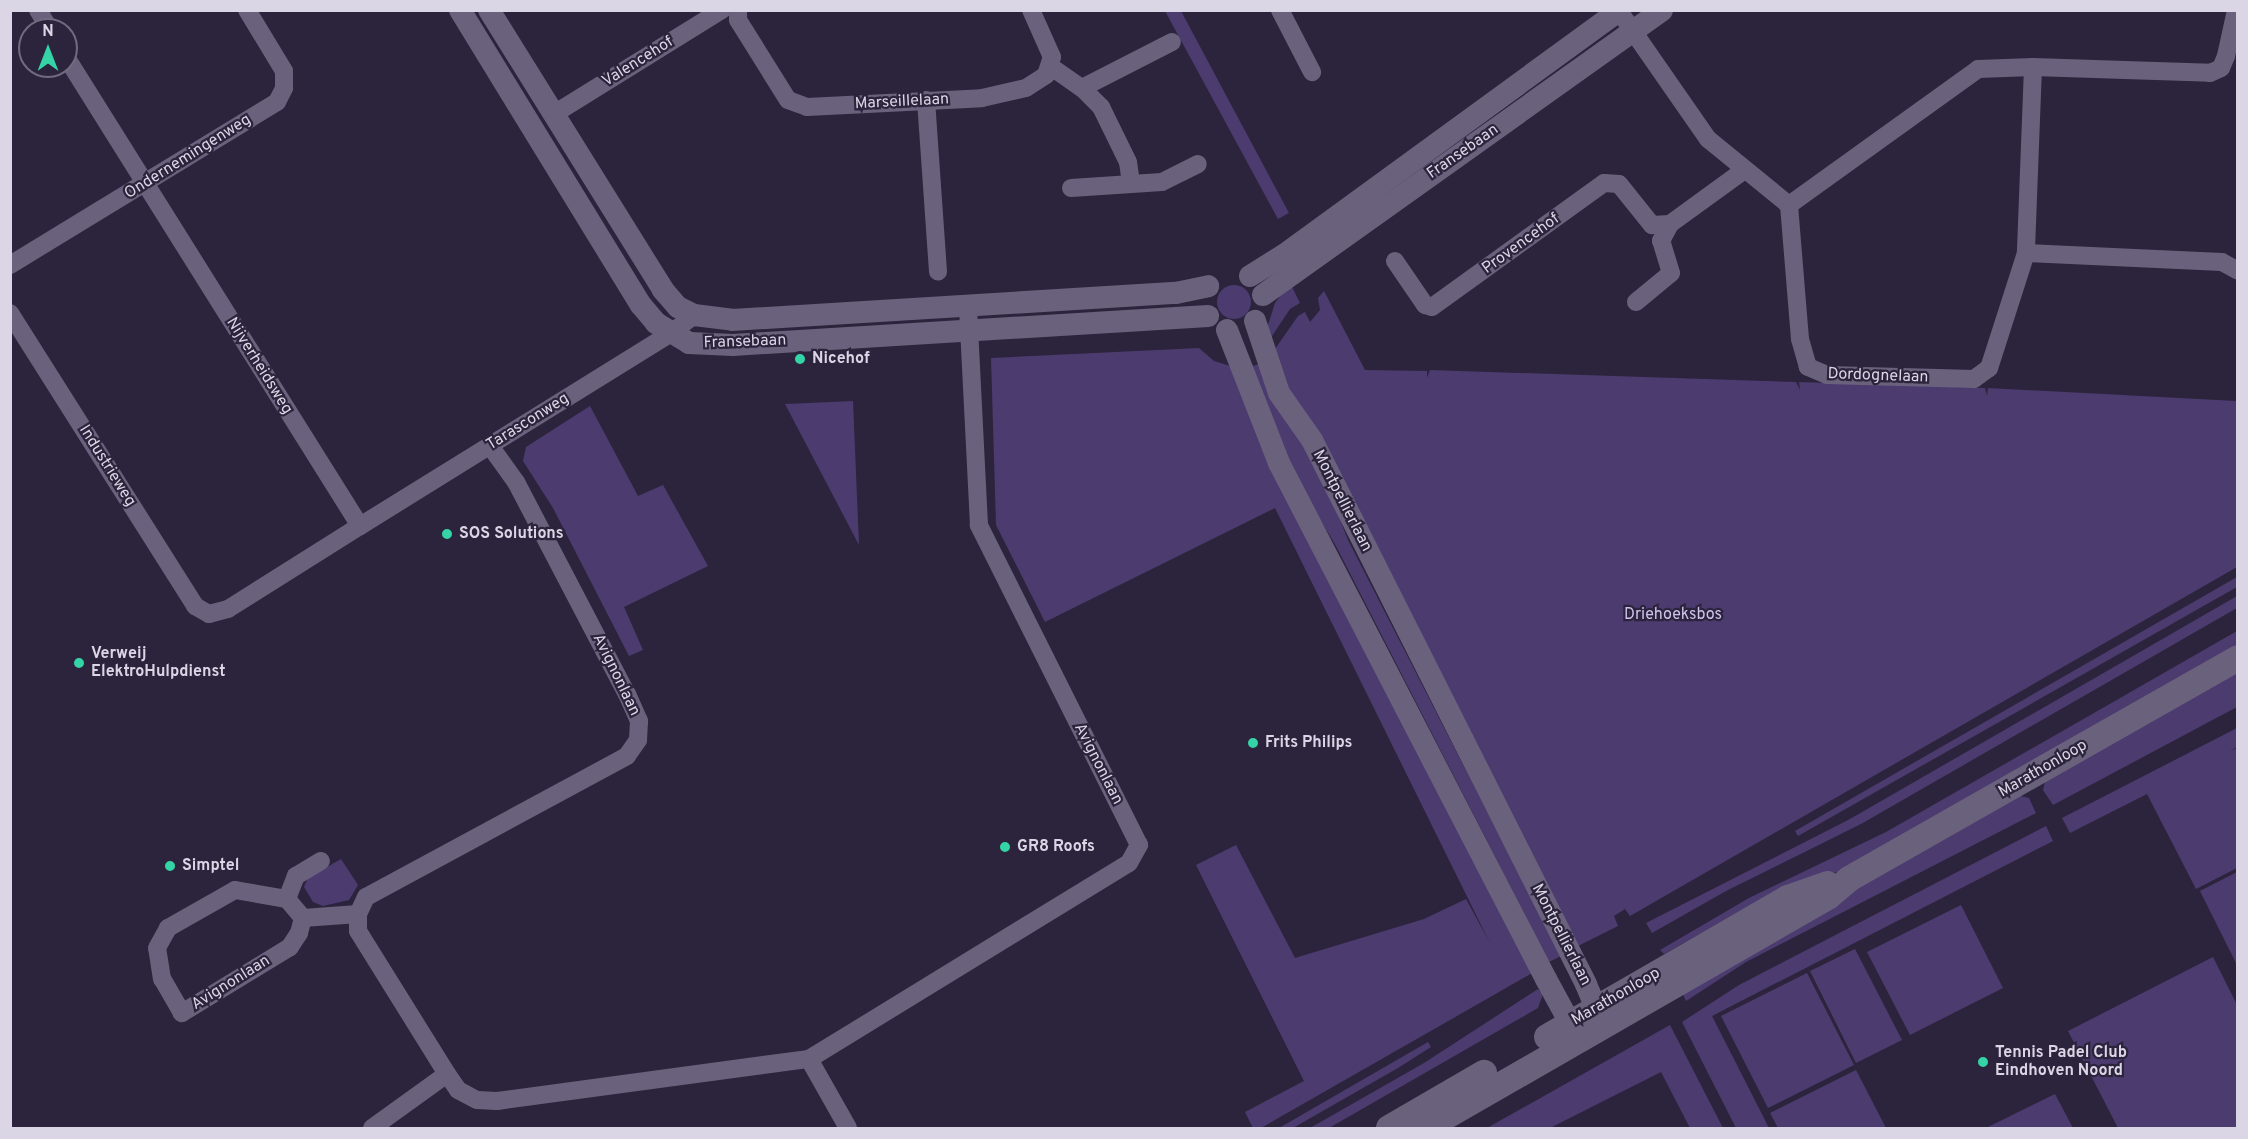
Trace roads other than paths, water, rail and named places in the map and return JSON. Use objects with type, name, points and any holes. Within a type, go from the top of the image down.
[{"type":"main road","name":"Marathonloop","points":[[1389,1128],[1829,896],[1849,879],[2238,658]]},
{"type":"main road","name":"Marathonloop","points":[[1426,1128],[1580,1028],[1596,1008],[1788,898],[1814,886],[1849,879]]},
{"type":"street","name":"Ondernemingenweg","points":[[10,265],[277,102],[284,87],[284,71],[247,10]]},
{"type":"street","name":"Fransebaan","points":[[460,10],[641,304],[670,334],[689,343],[713,346],[1208,316]]},
{"type":"street","name":"Fransebaan","points":[[489,10],[663,290],[678,307],[694,315],[732,320],[1176,293],[1228,276],[1284,255],[1620,11]]},
{"type":"street","name":"Valencehof","points":[[554,114],[722,10]]},
{"type":"street","name":"Marseillelaan","points":[[738,10],[738,20],[788,100],[796,105],[982,98],[1020,90],[1046,75],[1050,66]]},
{"type":"street","points":[[1031,10],[1052,57],[1050,66],[1082,88],[1101,107],[1128,162],[1131,184]]},
{"type":"street","points":[[1280,10],[1312,72]]},
{"type":"street","name":"Fransebaan","points":[[1263,295],[1662,10]]},
{"type":"street","points":[[1620,11],[1708,139],[1743,171],[1789,205],[1978,69],[2033,67],[2210,73],[2221,68],[2226,56],[2236,10]]},
{"type":"street","points":[[1082,88],[1172,42]]},
{"type":"street","name":"Dordognelaan","points":[[1789,205],[1802,354],[1808,368],[1816,373],[1974,379],[1983,376],[1994,357],[2026,253],[2033,67]]},
{"type":"street","name":"Nijverheidsweg","points":[[78,77],[360,526]]},
{"type":"street","points":[[926,100],[938,272]]},
{"type":"street","points":[[1071,188],[1162,182],[1198,164]]},
{"type":"street","points":[[1661,230],[1743,171]]},
{"type":"street","name":"Provencehof","points":[[1395,261],[1425,304],[1432,307],[1604,183],[1619,184],[1661,230],[1671,273],[1636,302]]},
{"type":"street","points":[[2026,253],[2222,262],[2238,271]]},
{"type":"street","points":[[1228,276],[1263,295],[1263,304],[1255,321],[1237,330],[1227,330],[1208,316],[1204,301],[1228,276]]},
{"type":"street","name":"Avignonlaan","points":[[490,446],[516,482],[627,694],[639,722],[638,740],[627,756],[366,897],[358,914],[358,932],[458,1090],[477,1100],[497,1101],[809,1059],[1129,863],[1138,845],[982,535],[968,305]]},
{"type":"street","name":"Industrieweg","points":[[10,313],[195,606],[209,614],[228,609],[360,526]]},
{"type":"street","name":"Tarasconweg","points":[[360,526],[670,334],[694,315]]},
{"type":"street","name":"Montpellierlaan","points":[[1255,321],[1279,393],[1312,440],[1596,1008]]},
{"type":"street","name":"Montpellierlaan","points":[[1227,330],[1279,463],[1580,1028]]},
{"type":"street","points":[[321,861],[296,876],[287,899],[303,918],[358,914]]},
{"type":"street","name":"Avignonlaan","points":[[287,899],[235,890],[168,928],[157,948],[157,966],[183,1013],[290,947],[300,933],[303,918]]},
{"type":"street","points":[[809,1059],[848,1128]]},
{"type":"street","points":[[372,1128],[447,1074]]},
{"type":"place","name":"Nicehof","points":[[800,359]]},
{"type":"place","name":"SOS Solutions","points":[[447,534]]},
{"type":"place","name":"Verweij ElektroHulpdienst","points":[[79,663]]},
{"type":"place","name":"Frits Philips","points":[[1253,743]]},
{"type":"place","name":"GR8 Roofs","points":[[1005,847]]},
{"type":"place","name":"Simptel","points":[[170,866]]},
{"type":"place","name":"Tennis Padel Club Eindhoven Noord","points":[[1983,1062]]},
{"type":"park label","name":"Driehoeksbos","points":[[1673,615]]}]
